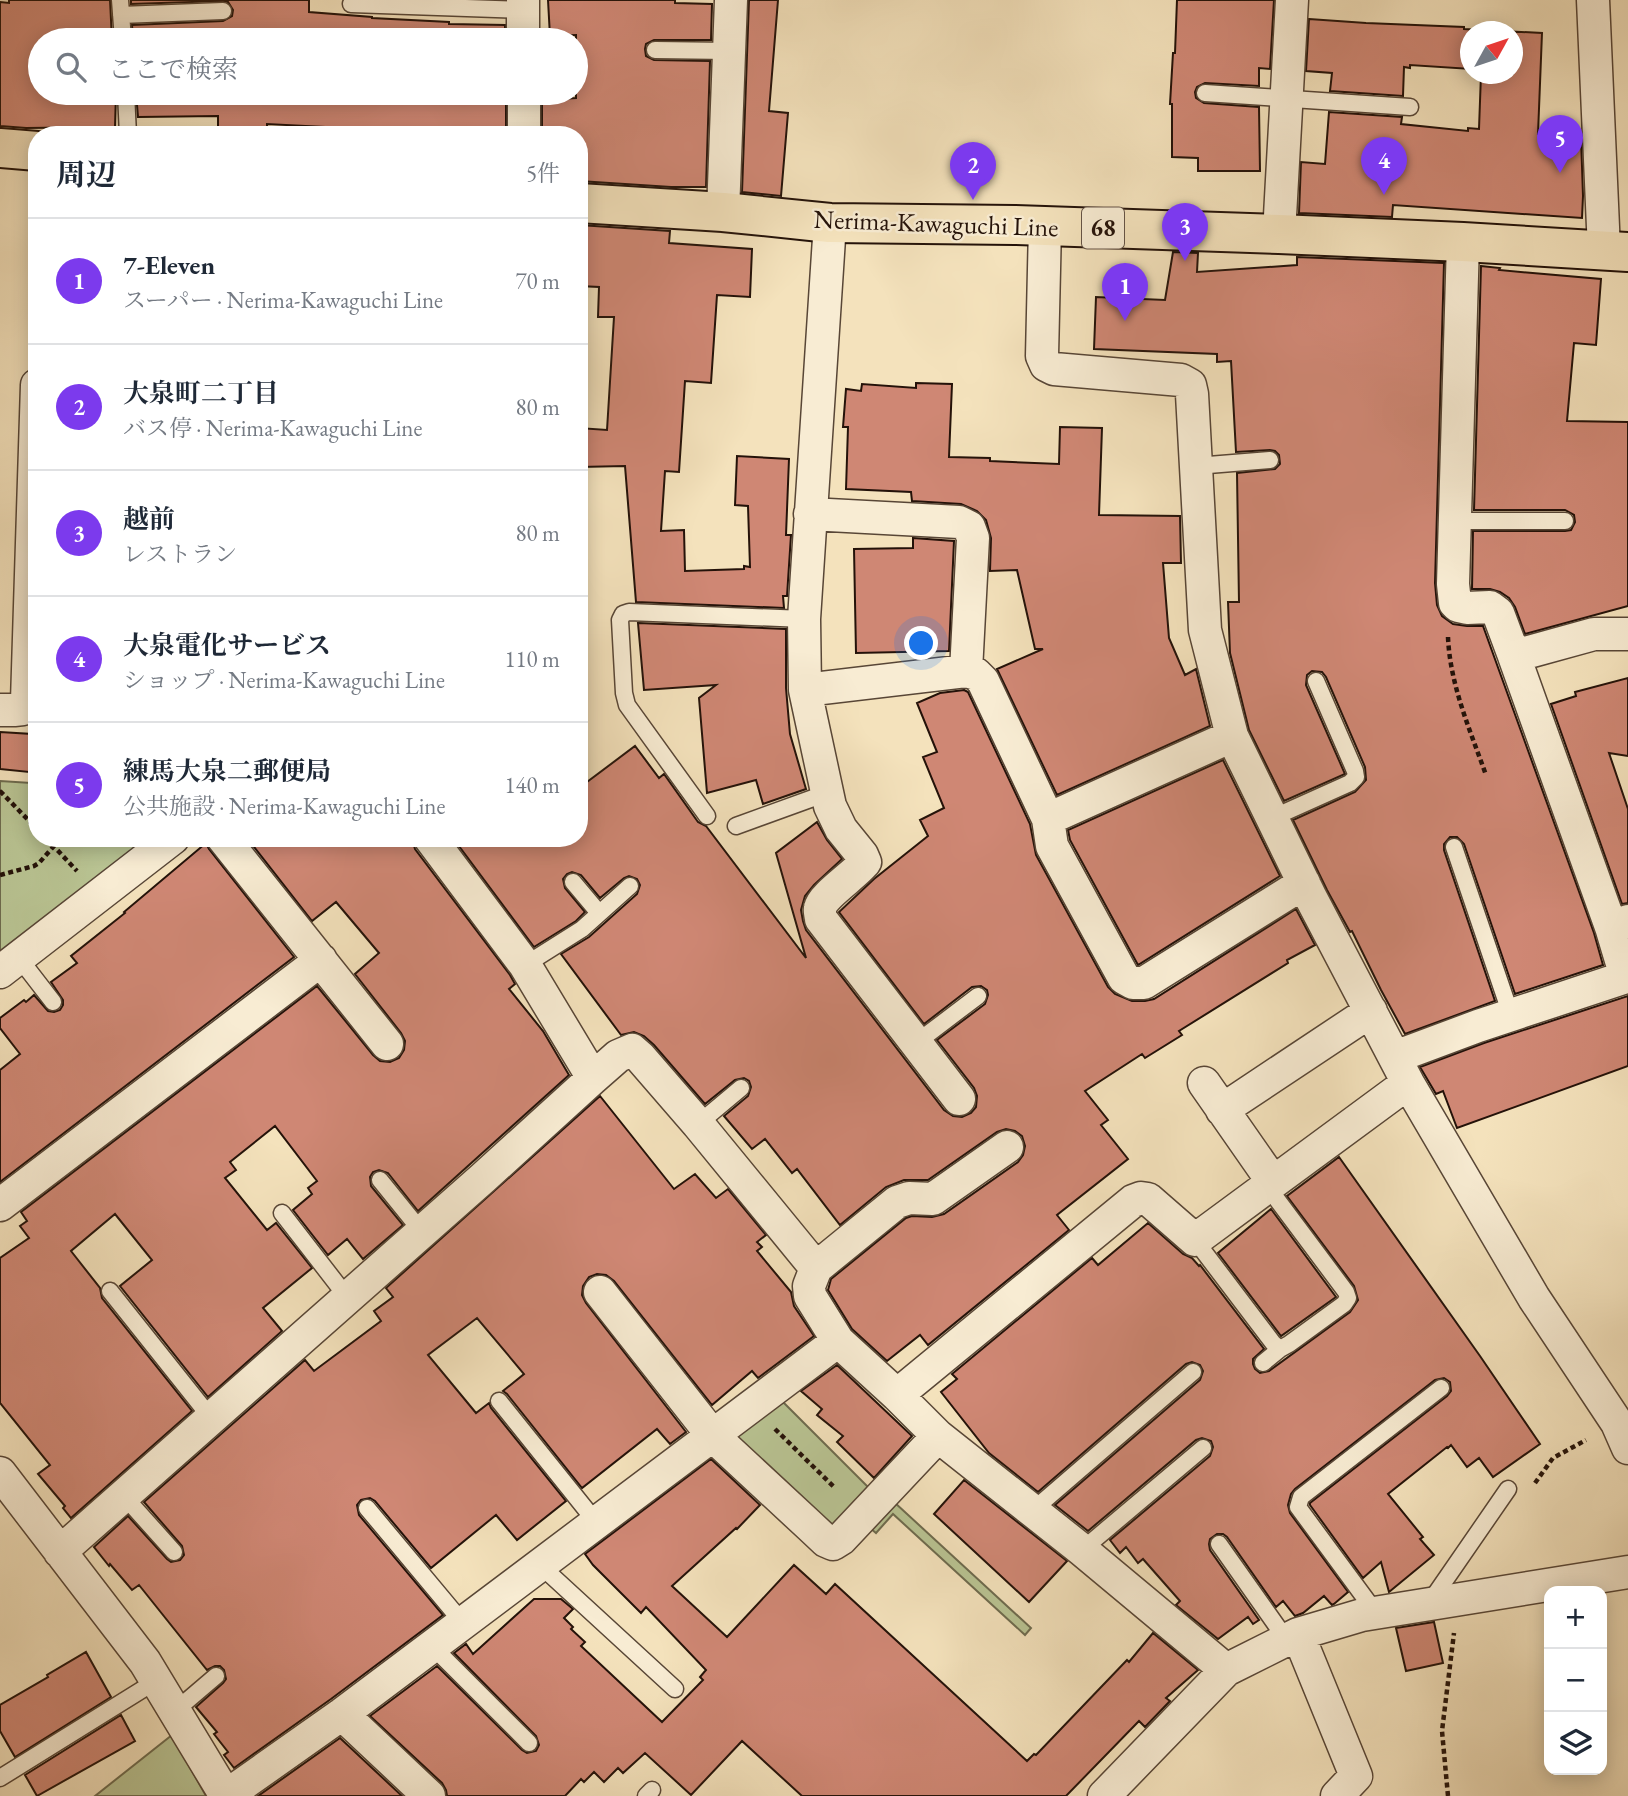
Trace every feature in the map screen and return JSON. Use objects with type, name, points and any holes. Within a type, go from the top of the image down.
[{"type":"main road","points":[[0,148],[28,151]]},
{"type":"main road","name":"Nerima-Kawaguchi Line","points":[[588,204],[723,212],[830,223],[1045,226],[1279,234],[1616,251]]},
{"type":"street","points":[[723,212],[731,0]]},
{"type":"street","points":[[1279,234],[1292,0]]},
{"type":"street","points":[[1593,0],[1616,251]]},
{"type":"street","points":[[524,105],[524,126]]},
{"type":"street","points":[[830,223],[804,619],[805,690],[835,819],[865,862],[860,870],[824,900],[819,908],[821,919],[959,1099]]},
{"type":"street","points":[[1045,226],[1042,356],[1046,365],[1054,369],[1181,380],[1190,385],[1205,630],[1231,736],[1401,1070],[1534,1298],[1617,1423],[1628,1448]]},
{"type":"street","points":[[897,1395],[1133,1201],[1148,1199],[1195,1240],[1270,1184],[1401,1070],[1511,1015],[1627,979],[1620,924],[1499,613],[1490,607],[1458,606],[1453,596],[1463,242]]},
{"type":"street","points":[[810,514],[959,522],[969,527],[973,538],[966,671]]},
{"type":"street","points":[[1514,656],[1594,634],[1628,634]]},
{"type":"street","points":[[0,710],[23,709],[27,701],[28,670]]},
{"type":"street","points":[[805,690],[966,671],[976,674],[983,681],[1048,820],[1052,846],[1124,978],[1133,983],[1144,983],[1304,883]]},
{"type":"street","points":[[1048,820],[1231,736]]},
{"type":"street","points":[[10,965],[161,847]]},
{"type":"street","points":[[230,847],[387,1044]]},
{"type":"street","points":[[437,847],[524,965],[593,1078]]},
{"type":"street","points":[[0,1205],[321,960]]},
{"type":"street","points":[[1223,1110],[1371,1011]]},
{"type":"street","points":[[60,1552],[625,1052],[632,1050],[640,1057],[816,1268]]},
{"type":"street","points":[[1204,1083],[1270,1184]]},
{"type":"street","points":[[1007,1147],[933,1199],[909,1198],[897,1202],[816,1268],[809,1286],[810,1296],[838,1341],[938,1436],[1082,1550],[1226,1670]]},
{"type":"street","points":[[600,1292],[713,1436],[826,1541],[833,1544],[841,1539],[938,1436]]},
{"type":"street","points":[[0,1473],[145,1662],[226,1796],[342,1714],[838,1341]]},
{"type":"street","points":[[1104,1796],[1226,1670],[1292,1637],[1362,1615],[1628,1572]]},
{"type":"street","points":[[1292,1637],[1356,1776],[1337,1796]]},
{"type":"street","points":[[342,1714],[429,1796]]},
{"type":"lane","points":[[351,4],[523,17]]},
{"type":"lane","points":[[122,28],[121,7],[223,11]]},
{"type":"lane","points":[[655,50],[729,51]]},
{"type":"lane","points":[[1205,93],[1410,107]]},
{"type":"lane","points":[[127,105],[128,126]]},
{"type":"lane","points":[[1196,466],[1270,460]]},
{"type":"lane","points":[[1454,521],[1565,521]]},
{"type":"lane","points":[[707,816],[627,705],[624,693],[620,620],[622,614],[629,612],[804,619]]},
{"type":"lane","points":[[1272,818],[1350,783],[1356,777],[1316,681]]},
{"type":"lane","points":[[736,826],[827,793]]},
{"type":"lane","points":[[1454,847],[1511,1015]]},
{"type":"lane","points":[[573,882],[599,913]]},
{"type":"lane","points":[[524,965],[582,929],[630,886]]},
{"type":"lane","points":[[10,965],[53,1002]]},
{"type":"lane","points":[[916,1043],[978,996]]},
{"type":"lane","points":[[698,1124],[741,1088]]},
{"type":"lane","points":[[380,1180],[422,1232]]},
{"type":"lane","points":[[1263,1363],[1344,1304],[1348,1298],[1270,1184]]},
{"type":"lane","points":[[282,1213],[347,1297]]},
{"type":"lane","points":[[1195,1240],[1280,1349]]},
{"type":"lane","points":[[110,1291],[211,1418]]},
{"type":"lane","points":[[1032,1511],[1194,1372]]},
{"type":"lane","points":[[1376,1613],[1297,1507],[1301,1497],[1441,1388]]},
{"type":"lane","points":[[499,1401],[596,1522]]},
{"type":"lane","points":[[1082,1550],[1203,1448]]},
{"type":"lane","points":[[1428,1604],[1508,1489]]},
{"type":"lane","points":[[123,1495],[174,1552]]},
{"type":"lane","points":[[367,1508],[463,1623]]},
{"type":"lane","points":[[1219,1544],[1292,1637]]},
{"type":"lane","points":[[540,1565],[675,1689]]},
{"type":"lane","points":[[432,1646],[529,1743]]},
{"type":"lane","points":[[175,1711],[216,1676]]},
{"type":"lane","points":[[0,1778],[156,1681]]},
{"type":"path","points":[[1455,603],[1448,624],[1449,662],[1486,775]]},
{"type":"path","points":[[0,793],[28,820]]},
{"type":"path","points":[[0,876],[34,866],[53,847]]},
{"type":"path","points":[[55,847],[78,872],[69,879]]},
{"type":"path","points":[[752,1406],[835,1488]]},
{"type":"green space","points":[[0,781],[28,783],[28,847],[137,847],[0,962]]},
{"type":"green space","points":[[778,1397],[874,1493],[843,1526],[825,1525],[738,1443],[738,1427]]},
{"type":"green space","points":[[894,1502],[1031,1628],[1025,1635],[893,1514],[876,1533],[870,1528]]},
{"type":"green space","points":[[172,1735],[206,1796],[95,1796]]},
{"type":"building","points":[[9,0],[110,0],[111,28],[28,28],[28,105],[116,105],[115,126],[0,126],[0,2],[9,3]]},
{"type":"building","points":[[131,0],[309,0],[309,12],[449,24],[505,25],[505,28],[132,28],[132,25],[223,21],[232,16],[233,10],[228,2],[223,1],[131,4]]},
{"type":"building","points":[[548,0],[675,0],[675,3],[712,4],[711,40],[654,40],[646,44],[645,49],[646,56],[654,60],[710,61],[706,187],[588,182],[588,126],[542,126],[542,105],[588,105],[588,28],[550,28]]},
{"type":"building","points":[[749,0],[778,0],[769,111],[788,113],[781,196],[742,192]]},
{"type":"building","points":[[1177,0],[1274,0],[1270,69],[1259,68],[1259,86],[1205,83],[1197,87],[1195,92],[1196,98],[1204,103],[1259,107],[1260,171],[1198,171],[1198,158],[1172,157],[1170,104]]},
{"type":"building","points":[[1309,19],[1460,27],[1460,68],[1410,65],[1410,68],[1404,67],[1403,96],[1330,91],[1332,73],[1306,71]]},
{"type":"building","points":[[1523,32],[1542,33],[1538,134],[1581,137],[1582,218],[1393,205],[1392,217],[1299,213],[1301,162],[1325,164],[1329,112],[1402,117],[1401,124],[1468,131],[1468,128],[1479,129],[1481,84],[1523,84]]},
{"type":"building","points":[[137,105],[506,105],[506,126],[218,126],[218,116],[138,117]]},
{"type":"building","points":[[588,226],[670,231],[669,243],[752,249],[750,297],[717,295],[711,383],[685,381],[679,472],[665,471],[661,531],[684,530],[685,571],[750,567],[748,506],[735,505],[737,456],[789,459],[786,535],[791,535],[787,596],[783,596],[784,608],[636,602],[625,466],[588,467],[588,429],[607,430],[614,317],[598,317],[599,287],[588,286]]},
{"type":"building","points":[[1173,252],[1198,253],[1197,272],[1297,265],[1297,257],[1444,263],[1435,583],[1437,605],[1442,616],[1453,624],[1483,626],[1594,933],[1603,965],[1515,994],[1464,844],[1457,837],[1450,837],[1444,844],[1444,850],[1495,1001],[1405,1034],[1352,931],[1350,932],[1327,890],[1293,820],[1355,792],[1366,780],[1365,767],[1326,677],[1322,672],[1312,671],[1307,675],[1306,685],[1345,774],[1284,801],[1249,730],[1230,653],[1228,602],[1239,602],[1237,473],[1275,469],[1280,464],[1279,455],[1270,450],[1236,452],[1231,361],[1217,362],[1217,354],[1094,349],[1096,297],[1165,300]]},
{"type":"building","points":[[1481,266],[1601,279],[1596,345],[1574,343],[1567,421],[1628,422],[1628,606],[1525,634],[1509,598],[1490,589],[1472,589],[1473,531],[1565,531],[1571,530],[1575,522],[1574,515],[1565,510],[1474,510]]},
{"type":"building","points":[[916,383],[952,384],[949,457],[1059,464],[1060,427],[1102,428],[1099,515],[1180,516],[1181,563],[1163,563],[1169,638],[1185,675],[1196,669],[1210,726],[1057,795],[997,669],[1043,649],[1035,649],[1017,570],[990,571],[991,538],[986,520],[977,511],[961,504],[912,501],[911,492],[846,489],[848,427],[843,427],[846,389],[861,391],[862,384],[916,388]]},
{"type":"building","points":[[913,538],[954,541],[949,651],[856,653],[854,549],[913,548]]},
{"type":"building","points":[[638,623],[786,629],[786,688],[790,734],[806,789],[763,804],[756,780],[707,793],[699,698],[716,685],[644,690]]},
{"type":"building","points":[[1628,678],[1628,756],[1609,753],[1628,809],[1628,903],[1622,904],[1551,704],[1576,696],[1575,692]]},
{"type":"building","points":[[964,690],[968,692],[1030,824],[1036,855],[1108,987],[1115,994],[1132,1001],[1154,999],[1296,909],[1315,945],[1287,960],[1288,963],[1179,1031],[1182,1035],[1145,1058],[1142,1054],[1085,1091],[1108,1120],[1101,1125],[1128,1159],[1057,1215],[1069,1230],[928,1345],[920,1335],[887,1361],[852,1329],[828,1290],[831,1279],[906,1218],[944,1214],[1018,1162],[1025,1146],[1022,1136],[1006,1129],[997,1132],[928,1180],[904,1180],[886,1187],[840,1225],[797,1169],[792,1173],[765,1139],[752,1149],[724,1116],[748,1096],[751,1087],[749,1081],[744,1078],[735,1080],[705,1104],[644,1036],[634,1032],[621,1035],[561,954],[589,937],[637,894],[640,885],[637,879],[629,876],[624,878],[600,898],[581,875],[572,872],[567,874],[563,879],[565,888],[585,912],[576,921],[534,947],[460,847],[588,847],[588,781],[635,746],[659,778],[664,774],[698,822],[706,826],[806,958],[776,853],[817,822],[842,859],[805,896],[801,910],[806,930],[944,1110],[953,1116],[962,1117],[976,1107],[977,1096],[974,1088],[937,1040],[985,1004],[987,990],[981,986],[972,987],[924,1024],[839,912],[874,879],[928,836],[920,820],[944,808],[923,757],[937,752],[917,703],[940,693]]},
{"type":"building","points":[[0,732],[28,734],[28,772],[0,769]]},
{"type":"building","points":[[1223,760],[1280,876],[1138,965],[1070,840],[1068,830]]},
{"type":"building","points":[[201,847],[208,847],[294,957],[0,1182],[0,1070],[20,1054],[0,1028],[0,1018],[34,995],[48,1011],[60,1010],[63,1000],[51,982],[77,963],[71,956]]},
{"type":"building","points":[[254,847],[414,847],[510,975],[515,984],[509,989],[543,1031],[569,1075],[418,1211],[388,1173],[379,1170],[373,1172],[370,1177],[371,1186],[403,1225],[363,1259],[347,1239],[328,1255],[293,1210],[312,1194],[308,1188],[317,1181],[275,1126],[230,1162],[236,1170],[225,1178],[267,1230],[276,1223],[312,1268],[263,1308],[282,1331],[208,1397],[120,1286],[152,1260],[115,1214],[71,1251],[100,1288],[102,1298],[192,1411],[71,1518],[63,1508],[65,1506],[38,1474],[50,1465],[0,1403],[0,1258],[29,1238],[20,1226],[27,1221],[21,1212],[317,986],[373,1055],[380,1061],[390,1062],[399,1058],[405,1041],[401,1033],[355,974],[379,953],[336,902],[312,921]]},
{"type":"building","points":[[1628,996],[1628,1066],[1457,1128],[1443,1091],[1436,1094],[1420,1067],[1484,1043]]},
{"type":"building","points":[[600,1096],[674,1189],[695,1174],[716,1198],[728,1189],[766,1235],[757,1242],[762,1247],[757,1251],[791,1292],[794,1306],[814,1336],[758,1378],[752,1371],[712,1405],[614,1281],[606,1275],[589,1277],[583,1286],[582,1295],[586,1303],[686,1432],[670,1444],[657,1429],[582,1488],[503,1391],[524,1374],[477,1318],[428,1355],[476,1413],[489,1403],[566,1501],[517,1540],[496,1515],[431,1568],[375,1501],[370,1498],[361,1500],[357,1505],[359,1515],[443,1615],[234,1768],[224,1755],[228,1752],[214,1734],[217,1732],[196,1707],[223,1683],[226,1679],[224,1670],[215,1666],[207,1670],[139,1585],[132,1590],[94,1547],[128,1516],[167,1559],[171,1562],[180,1560],[184,1555],[182,1546],[144,1502],[305,1360],[314,1371],[381,1321],[374,1311],[393,1297],[386,1288]]},
{"type":"building","points":[[1339,1157],[1540,1444],[1493,1477],[1479,1458],[1467,1467],[1451,1445],[1447,1447],[1388,1494],[1434,1555],[1389,1592],[1381,1562],[1363,1578],[1310,1503],[1447,1396],[1451,1391],[1450,1382],[1444,1378],[1435,1380],[1291,1494],[1288,1505],[1290,1513],[1348,1592],[1334,1604],[1324,1596],[1295,1616],[1283,1601],[1276,1607],[1227,1537],[1217,1534],[1210,1539],[1210,1550],[1259,1620],[1253,1624],[1248,1617],[1218,1639],[1176,1605],[1180,1601],[1143,1559],[1138,1563],[1126,1547],[1120,1553],[1110,1540],[1210,1456],[1213,1447],[1211,1441],[1202,1438],[1196,1440],[1088,1531],[1055,1505],[1200,1380],[1203,1371],[1200,1365],[1192,1362],[1186,1364],[1038,1492],[989,1453],[941,1392],[957,1379],[952,1374],[1092,1258],[1098,1265],[1148,1223],[1183,1254],[1200,1265],[1264,1349],[1253,1359],[1255,1369],[1260,1373],[1269,1371],[1350,1312],[1358,1300],[1354,1286],[1287,1196]]},
{"type":"building","points":[[1271,1209],[1336,1297],[1281,1336],[1218,1253]]},
{"type":"building","points":[[837,1365],[912,1436],[874,1478],[837,1442],[843,1436],[817,1415],[822,1409],[801,1391]]},
{"type":"building","points":[[711,1459],[760,1505],[672,1586],[727,1637],[794,1565],[826,1594],[835,1584],[1027,1761],[1036,1755],[1127,1660],[1129,1662],[1153,1633],[1198,1670],[1166,1698],[1170,1701],[1145,1727],[1139,1721],[1066,1796],[802,1796],[742,1741],[691,1795],[645,1753],[623,1773],[618,1768],[604,1782],[594,1772],[584,1782],[581,1779],[565,1796],[447,1796],[442,1783],[370,1716],[437,1666],[522,1750],[527,1753],[536,1751],[539,1745],[536,1736],[454,1653],[466,1644],[473,1654],[534,1599],[561,1599],[573,1609],[564,1618],[585,1642],[581,1646],[662,1722],[703,1680],[700,1677],[706,1670],[646,1607],[641,1613],[585,1554]]},
{"type":"building","points":[[964,1480],[1067,1561],[1029,1602],[934,1514]]},
{"type":"building","points":[[1434,1622],[1443,1663],[1406,1671],[1396,1628]]},
{"type":"building","points":[[86,1652],[111,1697],[15,1757],[0,1731],[0,1705]]},
{"type":"building","points":[[121,1715],[135,1741],[37,1796],[25,1775]]},
{"type":"building","points":[[340,1738],[402,1796],[258,1796]]},
{"type":"place","name":"練馬大泉二郵便局","points":[[1560,173]]},
{"type":"place","name":"大泉電化サービス","points":[[1384,195]]},
{"type":"place","name":"大泉町二丁目","points":[[973,200]]},
{"type":"place","name":"越前","points":[[1185,261]]},
{"type":"place","name":"7-Eleven","points":[[1125,321]]}]
